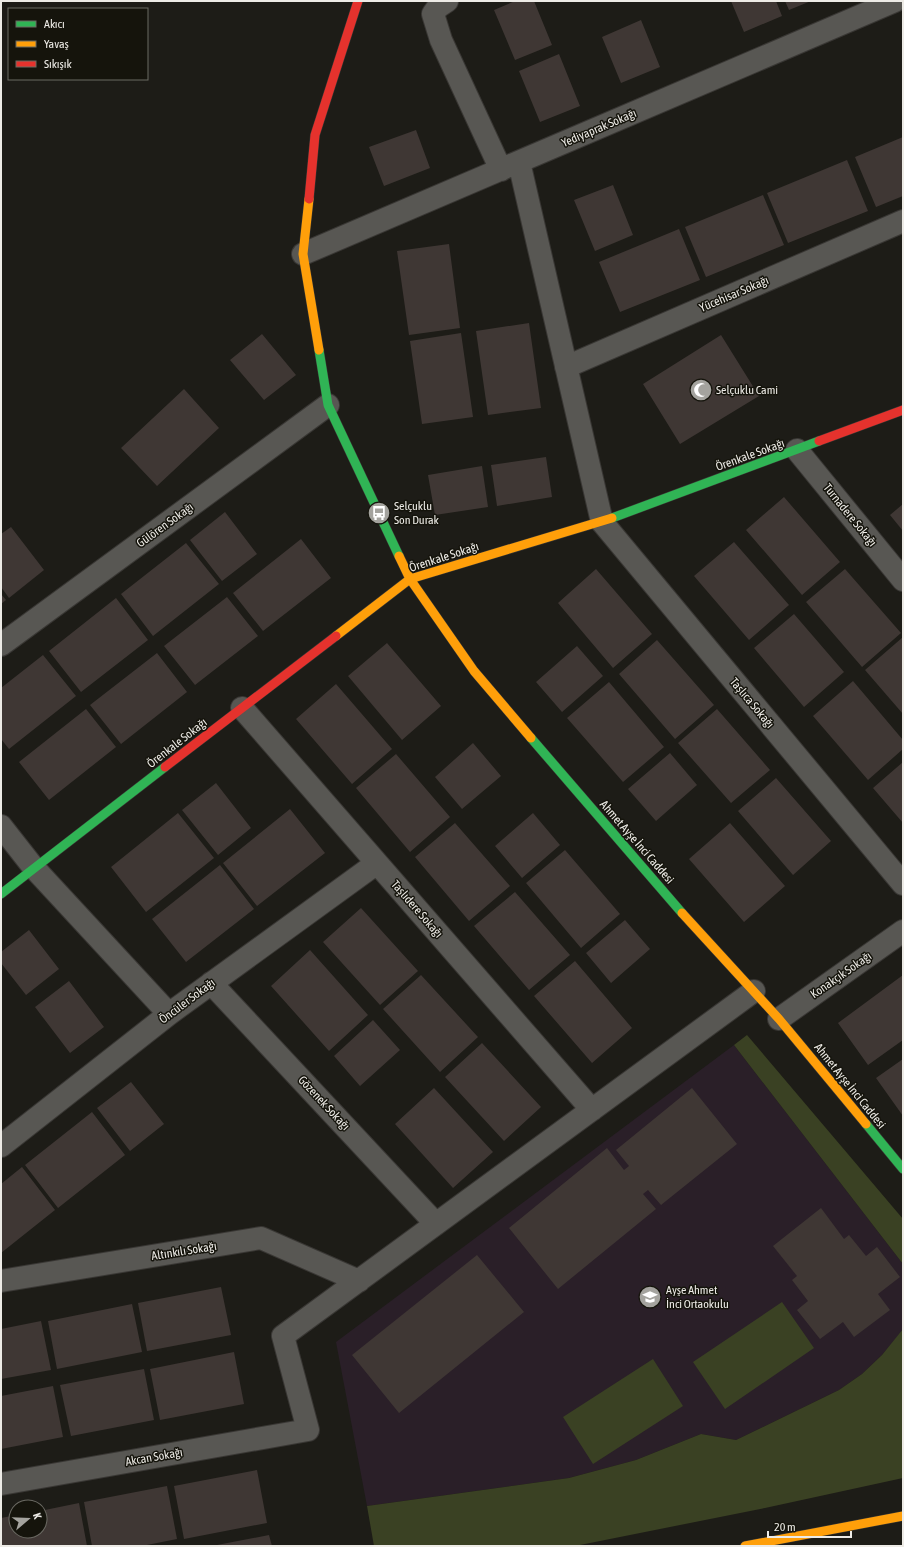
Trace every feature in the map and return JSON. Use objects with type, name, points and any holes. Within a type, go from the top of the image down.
[{"type":"street","name":"Ahmet Ayşe İnci Caddesi","points":[[358,1],[315,135],[303,254],[328,405],[410,579],[474,670],[657,885],[779,1019],[901,1164]]},
{"type":"street","points":[[447,1],[438,7],[433,14],[441,40],[510,166],[566,367],[602,522]]},
{"type":"street","name":"Yediyaprak Sokağı","points":[[303,254],[896,1]]},
{"type":"street","name":"Yücehisar Sokağı","points":[[566,367],[903,221]]},
{"type":"street","name":"Gülören Sokağı","points":[[1,645],[328,405]]},
{"type":"street","name":"Örenkale Sokağı","points":[[1,894],[410,579],[602,522],[903,410]]},
{"type":"street","name":"Turnadere Sokağı","points":[[797,450],[903,580]]},
{"type":"street","name":"Taşlıca Sokağı","points":[[602,522],[903,884]]},
{"type":"street","name":"Taşlıdere Sokağı","points":[[242,708],[592,1110]]},
{"type":"street","points":[[1,826],[34,868],[168,1014]]},
{"type":"street","name":"Öncüler Sokağı","points":[[1,1146],[168,1014],[377,863]]},
{"type":"street","name":"Konakçık Sokağı","points":[[779,1019],[903,931]]},
{"type":"street","name":"Gözenek Sokağı","points":[[211,983],[436,1224]]},
{"type":"street","points":[[359,1280],[754,991]]},
{"type":"street","name":"Altınkılı Sokağı","points":[[1,1281],[261,1238],[359,1280]]},
{"type":"street","name":"Akcan Sokağı","points":[[1,1484],[308,1430],[283,1336],[359,1280]]},
{"type":"street","points":[[745,1546],[903,1516]]},
{"type":"shaded area","name":"Ayşe Ahmet İnci Ortaokulu","points":[[734,1045],[903,1264],[903,1329],[898,1336],[882,1355],[862,1374],[839,1390],[736,1440],[701,1434],[636,1460],[569,1478],[367,1506],[336,1342]]},
{"type":"green space","points":[[747,1035],[903,1219],[903,1264],[734,1045]]},
{"type":"green space","points":[[782,1302],[814,1348],[725,1409],[693,1362]]},
{"type":"green space","points":[[903,1329],[903,1478],[765,1508],[575,1546],[374,1546],[367,1506],[569,1478],[636,1460],[701,1434],[736,1440],[839,1390],[862,1374],[882,1355]]},
{"type":"green space","points":[[653,1359],[683,1406],[593,1464],[563,1417]]},
{"type":"building","points":[[515,1],[534,1],[552,45],[515,60],[494,10]]},
{"type":"building","points":[[731,1],[776,1],[782,16],[744,32]]},
{"type":"building","points":[[785,1],[811,1],[789,10]]},
{"type":"building","points":[[641,20],[660,67],[621,83],[602,37]]},
{"type":"building","points":[[559,54],[580,106],[540,122],[519,71]]},
{"type":"building","points":[[416,130],[430,168],[384,186],[369,147]]},
{"type":"building","points":[[903,137],[903,196],[876,207],[855,157]]},
{"type":"building","points":[[847,160],[868,211],[788,243],[767,193]]},
{"type":"building","points":[[613,185],[633,235],[595,251],[574,200]]},
{"type":"building","points":[[763,195],[784,245],[706,277],[685,227]]},
{"type":"building","points":[[679,229],[700,280],[620,312],[599,262]]},
{"type":"building","points":[[449,244],[460,328],[409,335],[397,251]]},
{"type":"building","points":[[529,323],[541,408],[488,415],[476,331]]},
{"type":"building","points":[[461,333],[473,417],[422,424],[410,341]]},
{"type":"building","points":[[262,334],[296,375],[264,400],[230,360]]},
{"type":"building","name":"Selçuklu Cami","points":[[721,335],[759,396],[680,444],[643,384]]},
{"type":"building","points":[[184,389],[219,428],[157,486],[121,448]]},
{"type":"building","points":[[546,457],[552,497],[497,506],[491,465]]},
{"type":"building","points":[[482,466],[488,507],[435,515],[428,475]]},
{"type":"building","points":[[784,497],[840,562],[802,595],[746,530]]},
{"type":"building","points":[[903,504],[903,531],[890,515]]},
{"type":"building","points":[[225,512],[257,554],[222,581],[190,540]]},
{"type":"building","points":[[11,527],[44,570],[9,598],[1,587],[1,534]]},
{"type":"building","points":[[301,539],[331,578],[263,631],[233,593]]},
{"type":"building","points":[[734,542],[789,605],[749,640],[694,576]]},
{"type":"building","points":[[186,543],[219,584],[153,636],[121,594]]},
{"type":"building","points":[[596,569],[652,634],[613,668],[558,603]]},
{"type":"building","points":[[845,569],[901,633],[862,667],[806,602]]},
{"type":"building","points":[[1,594],[6,600],[1,604]]},
{"type":"building","points":[[227,597],[258,636],[195,685],[164,646]]},
{"type":"building","points":[[116,598],[148,640],[81,692],[49,651]]},
{"type":"building","points":[[794,614],[844,672],[804,707],[754,648]]},
{"type":"building","points":[[903,637],[903,714],[865,670]]},
{"type":"building","points":[[657,640],[714,705],[675,739],[619,674]]},
{"type":"building","points":[[387,643],[441,706],[402,740],[348,676]]},
{"type":"building","points":[[577,646],[603,676],[562,712],[536,682]]},
{"type":"building","points":[[157,653],[187,692],[121,744],[90,705]]},
{"type":"building","points":[[43,655],[76,696],[9,749],[1,739],[1,688]]},
{"type":"building","points":[[853,681],[903,740],[903,749],[868,780],[813,716]]},
{"type":"building","points":[[609,682],[664,747],[623,782],[567,718]]},
{"type":"building","points":[[336,684],[392,749],[352,784],[296,719]]},
{"type":"building","points":[[86,709],[116,747],[49,800],[19,762]]},
{"type":"building","points":[[717,709],[770,770],[731,803],[678,743]]},
{"type":"building","points":[[473,743],[501,776],[462,809],[435,777]]},
{"type":"building","points":[[670,753],[697,785],[656,821],[628,789]]},
{"type":"building","points":[[396,754],[450,817],[410,852],[356,788]]},
{"type":"building","points":[[903,762],[903,823],[873,788]]},
{"type":"building","points":[[776,778],[831,841],[793,875],[738,811]]},
{"type":"building","points":[[216,783],[251,828],[218,855],[182,810]]},
{"type":"building","points":[[290,809],[325,853],[257,906],[223,863]]},
{"type":"building","points":[[178,813],[214,858],[146,912],[111,867]]},
{"type":"building","points":[[533,813],[560,845],[522,878],[495,846]]},
{"type":"building","points":[[455,823],[510,886],[469,921],[415,857]]},
{"type":"building","points":[[730,823],[785,886],[744,922],[689,859]]},
{"type":"building","points":[[565,850],[620,914],[581,948],[526,883]]},
{"type":"building","points":[[220,865],[254,909],[186,962],[152,919]]},
{"type":"building","points":[[515,892],[570,955],[529,990],[474,926]]},
{"type":"building","points":[[361,908],[418,971],[380,1005],[323,942]]},
{"type":"building","points":[[625,920],[650,949],[611,983],[586,953]]},
{"type":"building","points":[[29,930],[59,969],[26,995],[1,963],[1,952]]},
{"type":"building","points":[[310,950],[368,1015],[329,1051],[271,986]]},
{"type":"building","points":[[575,961],[632,1028],[592,1063],[534,996]]},
{"type":"building","points":[[421,975],[478,1037],[440,1072],[383,1009]]},
{"type":"building","points":[[903,975],[903,1040],[868,1065],[838,1023]]},
{"type":"building","points":[[69,981],[104,1027],[70,1053],[35,1007]]},
{"type":"building","points":[[373,1020],[400,1050],[360,1086],[334,1056]]},
{"type":"building","points":[[482,1043],[541,1107],[504,1141],[445,1077]]},
{"type":"building","points":[[903,1059],[903,1116],[876,1078]]},
{"type":"building","points":[[131,1082],[164,1124],[130,1151],[97,1108]]},
{"type":"building","points":[[434,1088],[493,1152],[453,1188],[395,1124]]},
{"type":"building","points":[[692,1088],[737,1144],[661,1205],[648,1190],[643,1194],[656,1209],[558,1289],[509,1228],[607,1148],[624,1170],[629,1166],[616,1150]]},
{"type":"building","points":[[92,1112],[125,1155],[58,1208],[25,1165]]},
{"type":"building","points":[[22,1167],[55,1210],[1,1253],[1,1184]]},
{"type":"building","points":[[821,1208],[844,1239],[849,1235],[866,1256],[877,1247],[900,1277],[878,1294],[890,1310],[854,1337],[843,1322],[820,1339],[797,1310],[808,1301],[792,1280],[797,1276],[773,1246]]},
{"type":"building","points":[[477,1255],[524,1312],[399,1413],[352,1355]]},
{"type":"building","points":[[221,1287],[231,1335],[147,1351],[138,1303]]},
{"type":"building","points":[[132,1304],[142,1352],[57,1369],[48,1321]]},
{"type":"building","points":[[41,1321],[51,1370],[1,1379],[1,1329]]},
{"type":"building","points":[[234,1352],[244,1404],[160,1420],[150,1369]]},
{"type":"building","points":[[144,1369],[154,1420],[71,1436],[60,1385]]},
{"type":"building","points":[[53,1386],[63,1437],[1,1449],[1,1396]]},
{"type":"building","points":[[257,1470],[267,1523],[184,1539],[174,1486]]},
{"type":"building","points":[[167,1486],[177,1539],[142,1546],[92,1546],[84,1502]]},
{"type":"building","points":[[79,1503],[87,1546],[1,1546],[1,1518],[8,1517],[8,1539],[48,1539],[48,1509]]},
{"type":"building","points":[[269,1535],[272,1546],[217,1546],[217,1545]]},
{"type":"traffic: fast","points":[[319,350],[328,405],[399,556]]},
{"type":"traffic: fast","points":[[612,518],[819,441]]},
{"type":"traffic: fast","points":[[531,738],[682,913]]},
{"type":"traffic: fast","points":[[1,894],[165,767]]},
{"type":"traffic: fast","points":[[866,1124],[903,1169]]},
{"type":"traffic: slow","points":[[309,199],[303,254],[319,350]]},
{"type":"traffic: slow","points":[[336,636],[410,579],[612,518]]},
{"type":"traffic: slow","points":[[399,556],[410,579],[474,671],[531,738]]},
{"type":"traffic: slow","points":[[682,913],[779,1019],[866,1124]]},
{"type":"traffic: slow","points":[[745,1546],[903,1516]]},
{"type":"traffic: jam","points":[[309,199],[315,135],[358,1]]},
{"type":"traffic: jam","points":[[819,441],[903,410]]},
{"type":"traffic: jam","points":[[165,767],[336,636]]},
{"type":"place","name":"Selçuklu Cami","points":[[701,390]]},
{"type":"place","name":"Selçuklu Son Durak","points":[[379,513]]},
{"type":"place","name":"Ayşe Ahmet İnci Ortaokulu","points":[[650,1297]]}]
